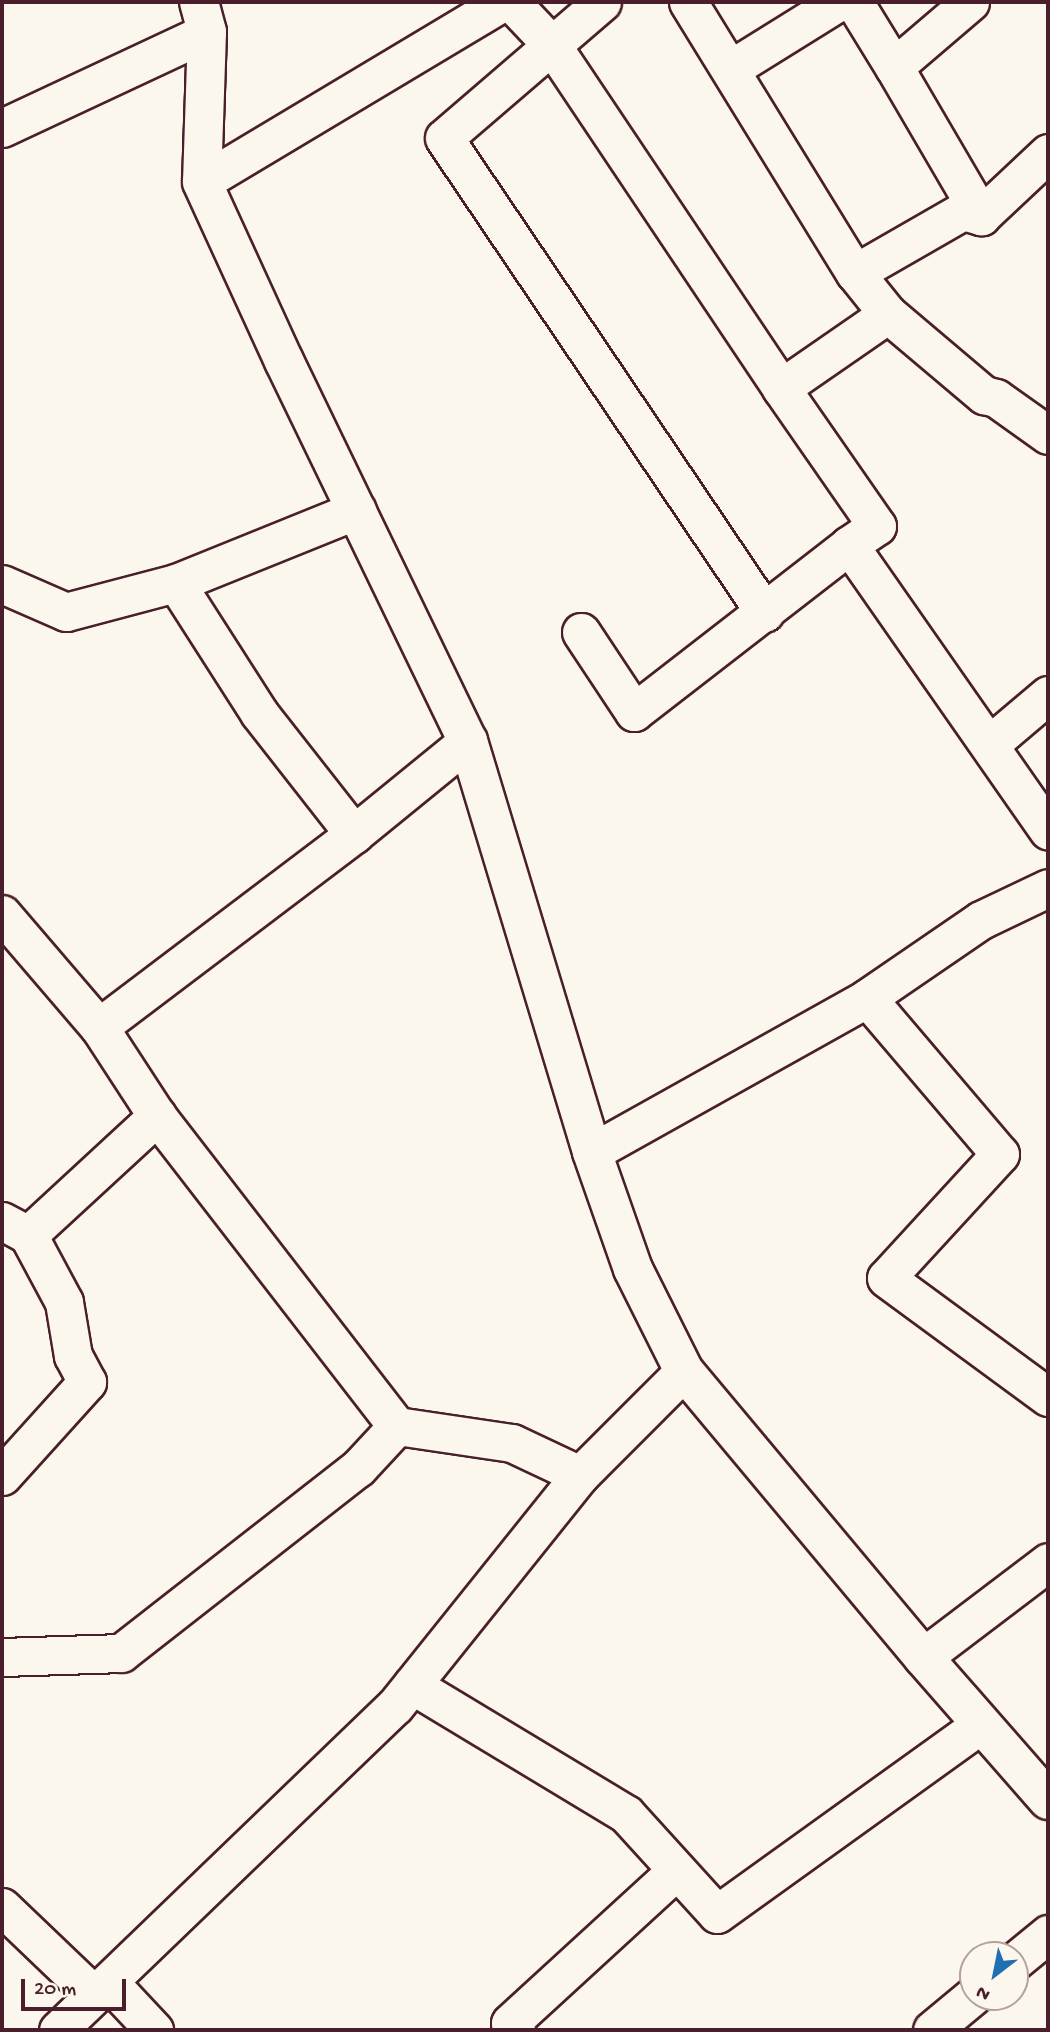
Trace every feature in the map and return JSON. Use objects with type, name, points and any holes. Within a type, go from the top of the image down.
[{"type":"main road","points":[[203,17],[202,182],[468,741],[592,1152],[633,1269],[684,1371],[923,1657],[1048,1800]]},
{"type":"street","points":[[202,182],[503,2]]},
{"type":"street","points":[[512,2],[551,44],[780,388],[877,526],[634,712],[581,632]]},
{"type":"street","points":[[602,2],[444,138],[765,613]]},
{"type":"street","points":[[688,2],[732,68],[855,274],[888,314],[984,395],[996,398],[1048,435]]},
{"type":"street","points":[[732,68],[838,2]]},
{"type":"street","points":[[854,2],[981,216]]},
{"type":"street","points":[[894,67],[970,2]]},
{"type":"street","points":[[2,128],[203,17]]},
{"type":"street","points":[[981,216],[1048,153]]},
{"type":"street","points":[[855,274],[962,211],[981,216]]},
{"type":"street","points":[[780,388],[888,314]]},
{"type":"street","points":[[2,584],[66,612],[176,583],[357,510]]},
{"type":"street","points":[[849,545],[1048,830]]},
{"type":"street","points":[[176,583],[259,713],[354,834]]},
{"type":"street","points":[[990,744],[1048,695]]},
{"type":"street","points":[[99,1027],[354,834],[468,741]]},
{"type":"street","points":[[592,1152],[867,998],[981,920],[1048,888]]},
{"type":"street","points":[[2,914],[99,1027],[157,1116],[397,1426],[512,1443],[580,1475]]},
{"type":"street","points":[[867,998],[1000,1154],[886,1278],[1048,1396]]},
{"type":"street","points":[[2,1476],[87,1382],[73,1356],[64,1302],[15,1228],[157,1116]]},
{"type":"street","points":[[58,2030],[385,1716],[580,1475],[684,1371]]},
{"type":"street","points":[[2,1657],[121,1653],[358,1468],[397,1426]]},
{"type":"street","points":[[923,1657],[1048,1562]]},
{"type":"street","points":[[412,1685],[626,1814],[717,1914],[981,1724]]},
{"type":"street","points":[[516,2030],[510,2023],[676,1872]]},
{"type":"street","points":[[2,1907],[154,2030]]},
{"type":"street","points":[[1029,1950],[1048,1934]]},
{"type":"street","points":[[932,2030],[959,2008]]}]
